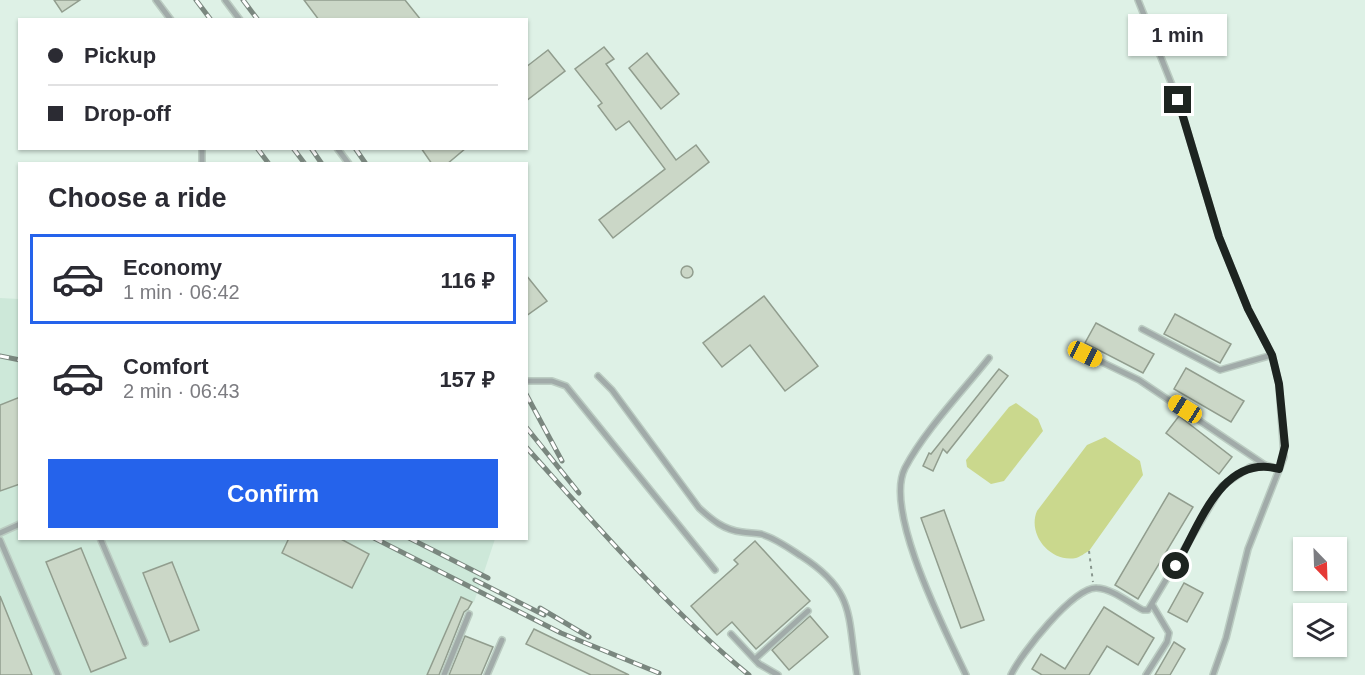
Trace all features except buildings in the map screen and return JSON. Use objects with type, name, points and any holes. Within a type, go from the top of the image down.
[{"type":"lane","points":[[156,0],[170,18]]},
{"type":"lane","points":[[225,0],[238,18]]},
{"type":"lane","points":[[1138,0],[1178,100],[1226,254],[1248,309],[1272,355],[1279,384],[1285,446],[1279,469],[1248,549],[1226,638],[1213,675]]},
{"type":"lane","points":[[1142,329],[1220,370],[1272,355]]},
{"type":"lane","points":[[1085,354],[1138,380],[1265,465],[1279,469]]},
{"type":"lane","points":[[966,675],[914,553],[901,514],[900,483],[905,468],[925,439],[989,358]]},
{"type":"lane","points":[[598,376],[612,390],[699,508],[714,522],[731,530],[761,534],[781,543],[833,579],[843,595],[849,614],[857,675],[851,675]]},
{"type":"lane","points":[[528,381],[552,381],[566,386],[715,570]]},
{"type":"lane","points":[[1011,675],[1027,650],[1046,627],[1078,596],[1094,588],[1107,591],[1143,610],[1153,606],[1222,486],[1241,471],[1265,465]]},
{"type":"lane","points":[[0,533],[18,525]]},
{"type":"lane","points":[[0,540],[58,675]]},
{"type":"lane","points":[[101,540],[144,643]]},
{"type":"lane","points":[[1146,675],[1167,642],[1169,633],[1153,606]]},
{"type":"lane","points":[[755,659],[808,611]]},
{"type":"lane","points":[[444,675],[469,614]]},
{"type":"lane","points":[[731,634],[755,659],[778,675]]},
{"type":"lane","points":[[487,675],[502,640]]},
{"type":"path","points":[[1089,551],[1094,588]]},
{"type":"shaded area","points":[[0,298],[18,299],[18,540],[495,540],[474,602],[460,597],[427,675],[0,675]]},
{"type":"green space","points":[[1016,403],[1038,419],[1043,431],[1004,481],[991,484],[967,467],[966,460],[1009,407]]},
{"type":"green space","points":[[1105,437],[1140,461],[1143,475],[1089,551],[1076,558],[1058,556],[1043,545],[1038,537],[1035,529],[1037,511],[1087,445]]},
{"type":"railway","points":[[196,0],[210,18]]},
{"type":"railway","points":[[243,0],[256,18]]},
{"type":"railway","points":[[258,150],[268,162]]},
{"type":"railway","points":[[294,150],[304,162]]},
{"type":"railway","points":[[312,150],[321,162]]},
{"type":"railway","points":[[356,150],[365,162]]},
{"type":"railway","points":[[0,356],[18,360]]},
{"type":"railway","points":[[528,398],[562,461]]},
{"type":"railway","points":[[528,429],[579,493]]},
{"type":"railway","points":[[528,449],[661,594],[749,675]]},
{"type":"railway","points":[[378,540],[561,633],[659,673]]},
{"type":"railway","points":[[413,540],[488,578]]},
{"type":"railway","points":[[475,580],[544,615]]},
{"type":"railway","points":[[540,608],[589,637]]},
{"type":"route","points":[[1176,566],[1222,486],[1250,466],[1265,465],[1279,469],[1284,457],[1285,446],[1279,384],[1272,355],[1248,309],[1219,237],[1178,100]]}]
